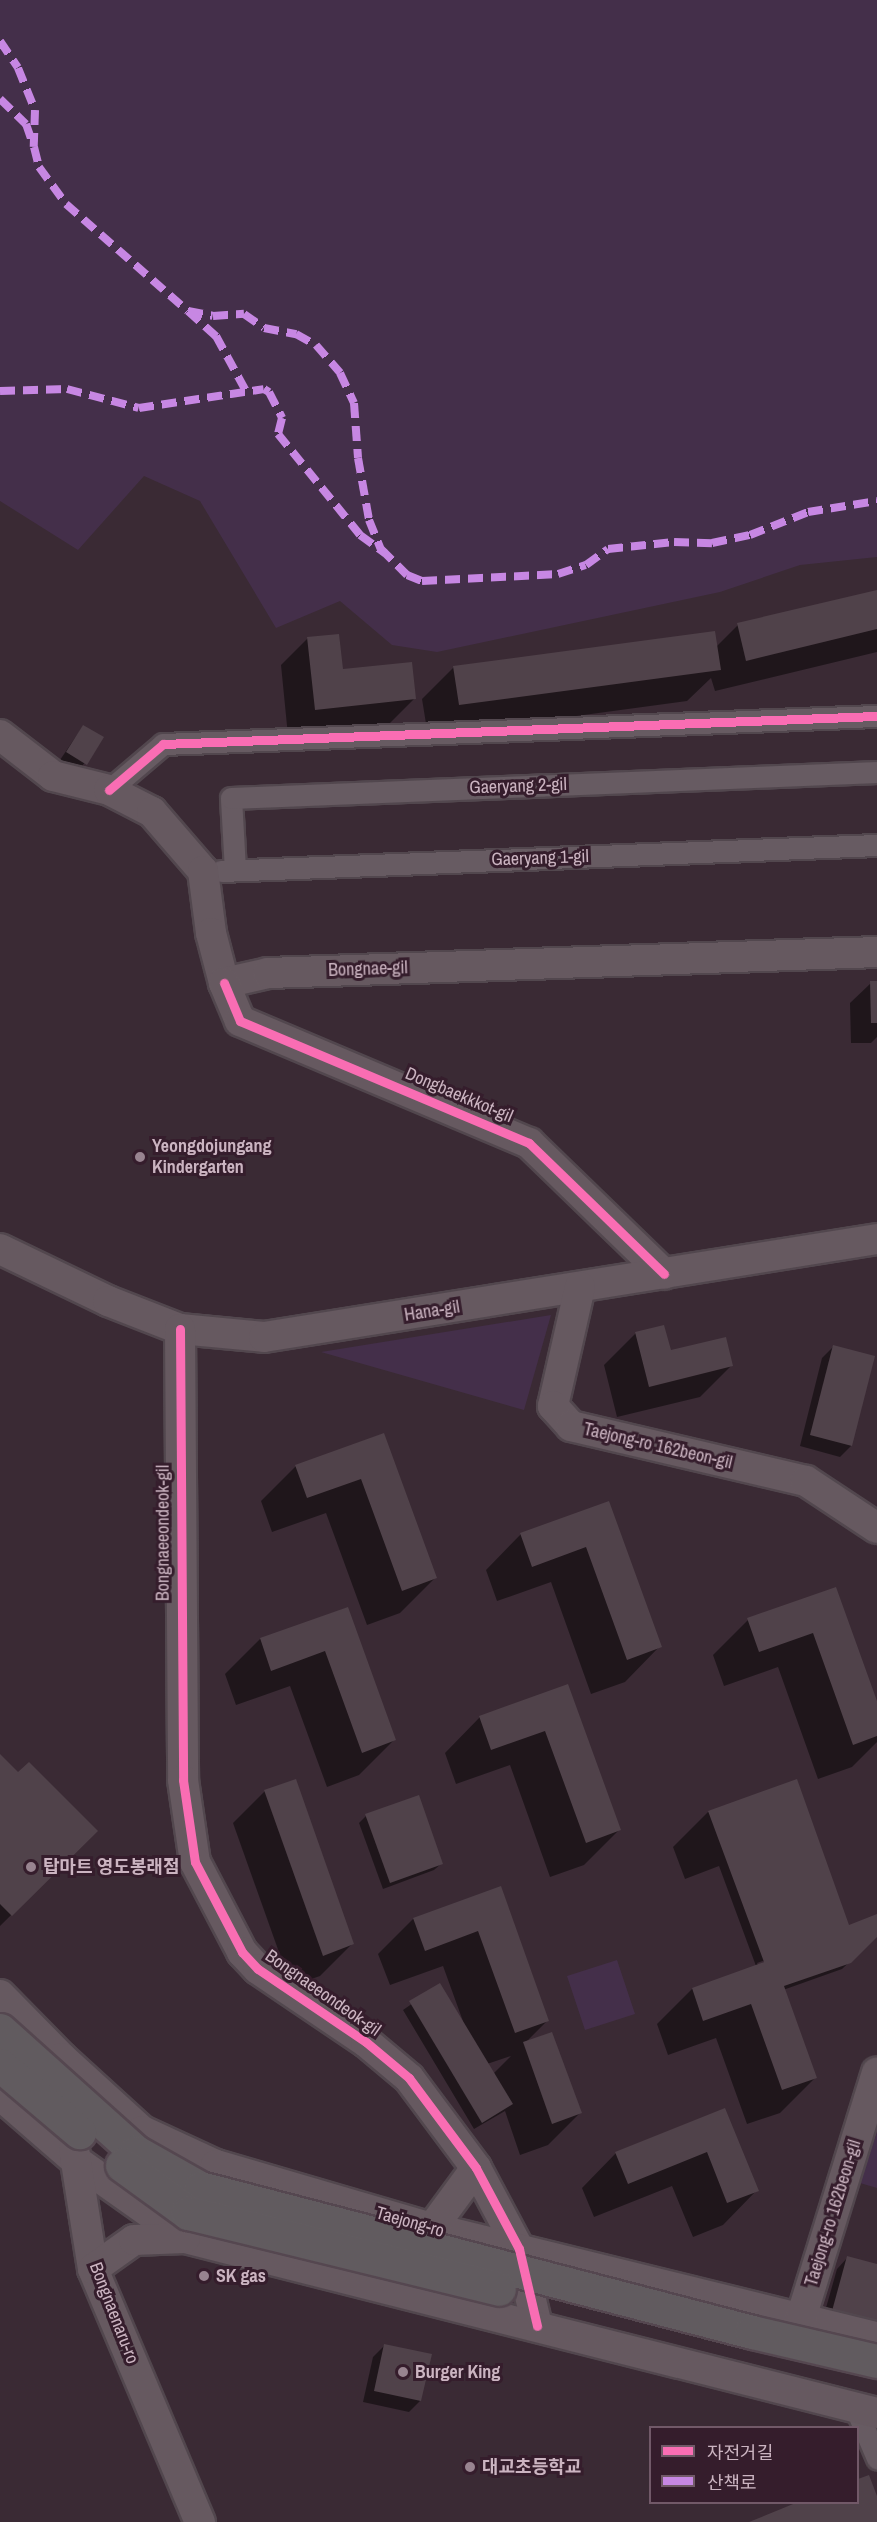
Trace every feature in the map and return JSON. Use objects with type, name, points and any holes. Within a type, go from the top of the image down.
[{"type":"highway","points":[[0,2030],[136,2152],[200,2188],[752,2332],[877,2361]]},
{"type":"highway","points":[[0,2065],[87,2140],[188,2213],[877,2383]]},
{"type":"main road","points":[[0,735],[53,776],[109,790],[152,812],[203,871],[211,933],[224,983]]},
{"type":"main road","name":"Bongnae-gil","points":[[224,983],[268,973],[877,952]]},
{"type":"main road","name":"Dongbaekkkot-gil","points":[[224,983],[240,1021],[529,1143],[664,1274]]},
{"type":"main road","name":"Hana-gil","points":[[0,1249],[108,1301],[180,1329],[264,1337],[877,1239]]},
{"type":"main road","name":"Taejong-ro 162beon-gil","points":[[580,1287],[553,1406],[571,1426],[806,1481],[877,1528]]},
{"type":"main road","name":"Bongnaeeondeok-gil","points":[[180,1329],[183,1780],[195,1862],[242,1952],[258,1969],[366,2042],[409,2078],[476,2168],[519,2249],[537,2326]]},
{"type":"main road","name":"Taejong-ro","points":[[0,1995],[62,2058],[142,2131],[216,2165],[432,2228],[877,2337]]},
{"type":"main road","name":"Bongnaenaru-ro","points":[[62,2058],[75,2160],[93,2269],[200,2522]]},
{"type":"main road","name":"Taejong-ro 162beon-gil","points":[[801,2318],[877,2073]]},
{"type":"main road","points":[[0,2095],[75,2160],[185,2238]]},
{"type":"main road","points":[[432,2228],[476,2168]]},
{"type":"main road","points":[[93,2269],[134,2240],[185,2238],[866,2410]]},
{"type":"street","points":[[109,790],[163,744],[877,716]]},
{"type":"street","name":"Gaeryang 2-gil","points":[[235,870],[231,798],[877,772]]},
{"type":"street","name":"Gaeryang 1-gil","points":[[203,871],[877,844]]},
{"type":"street","points":[[866,2410],[877,2458]]},
{"type":"shaded area","points":[[0,0],[877,0],[877,557],[800,565],[720,592],[437,652],[392,645],[340,601],[276,628],[200,501],[144,476],[78,550],[0,501]]},
{"type":"shaded area","points":[[551,1315],[524,1410],[321,1352]]},
{"type":"shaded area","points":[[617,1960],[635,2014],[585,2030],[567,1976]]},
{"type":"shaded area","points":[[877,2132],[877,2188],[860,2183]]},
{"type":"building","points":[[877,590],[877,629],[746,661],[737,623]]},
{"type":"building","points":[[715,631],[721,670],[459,705],[453,666]]},
{"type":"building","points":[[339,634],[343,669],[412,662],[416,699],[315,710],[307,637]]},
{"type":"building","points":[[83,725],[104,737],[87,765],[66,752]]},
{"type":"building","points":[[870,981],[877,981],[877,1023],[871,1023]]},
{"type":"building","points":[[664,1325],[671,1350],[726,1337],[733,1366],[649,1387],[635,1332]]},
{"type":"building","points":[[833,1345],[875,1356],[852,1446],[810,1435]]},
{"type":"building","points":[[384,1433],[437,1578],[402,1591],[361,1479],[307,1498],[295,1465]]},
{"type":"building","points":[[609,1501],[662,1647],[627,1660],[586,1547],[532,1567],[520,1533]]},
{"type":"building","points":[[836,1587],[877,1701],[877,1736],[853,1745],[813,1633],[759,1652],[747,1618]]},
{"type":"building","points":[[348,1607],[396,1740],[362,1753],[325,1651],[271,1671],[260,1638]]},
{"type":"building","points":[[568,1684],[621,1830],[586,1843],[545,1731],[491,1750],[479,1716]]},
{"type":"building","name":"탑마트 영도봉래점","points":[[0,1754],[18,1772],[29,1762],[98,1831],[12,1916],[0,1904]]},
{"type":"building","points":[[296,1779],[354,1944],[323,1956],[264,1790]]},
{"type":"building","points":[[797,1779],[849,1925],[877,1914],[877,1937],[851,1963],[784,1986],[817,2078],[782,2090],[751,2004],[703,2021],[692,1988],[764,1962],[708,1811]]},
{"type":"building","points":[[419,1795],[443,1864],[390,1883],[365,1814]]},
{"type":"building","points":[[501,1886],[549,2021],[515,2033],[478,1931],[425,1951],[413,1918]]},
{"type":"building","points":[[440,1983],[513,2104],[482,2123],[409,2001]]},
{"type":"building","points":[[552,2032],[582,2113],[552,2124],[523,2042]]},
{"type":"building","points":[[725,2108],[759,2191],[727,2203],[707,2152],[628,2184],[615,2152]]},
{"type":"building","points":[[847,2256],[877,2264],[877,2323],[832,2311]]},
{"type":"building","name":"Burger King","points":[[384,2344],[432,2354],[421,2401],[374,2391]]},
{"type":"building","points":[[869,2475],[877,2496],[877,2522],[749,2522],[793,2504],[859,2504],[859,2479]]},
{"type":"marked path","points":[[0,41],[18,68],[35,110],[34,147],[39,167],[66,204],[188,311],[213,316],[244,314],[264,328],[296,334],[316,345],[340,373],[354,403],[358,458],[369,520],[381,549],[407,575],[422,581],[558,574],[586,565],[608,549],[674,542],[712,543],[750,535],[808,512],[877,501]]},
{"type":"marked path","points":[[0,99],[26,124],[32,141]]},
{"type":"marked path","points":[[188,311],[216,336],[246,391]]},
{"type":"marked path","points":[[0,391],[67,389],[139,408],[264,389],[269,392],[282,418],[278,434],[360,535],[385,553]]},
{"type":"cycle path","points":[[109,790],[163,744],[877,716]]},
{"type":"cycle path","points":[[224,983],[240,1021],[529,1143],[664,1274]]},
{"type":"cycle path","points":[[180,1329],[183,1780],[195,1862],[242,1952],[258,1969],[366,2042],[409,2078],[476,2168],[519,2249],[537,2326]]},
{"type":"place","name":"Yeongdojungang Kindergarten","points":[[140,1157]]},
{"type":"place","name":"탑마트 영도봉래점","points":[[31,1867]]},
{"type":"place","name":"SK gas","points":[[204,2276]]},
{"type":"place","name":"Burger King","points":[[403,2372]]},
{"type":"place","name":"대교초등학교","points":[[470,2467]]}]
